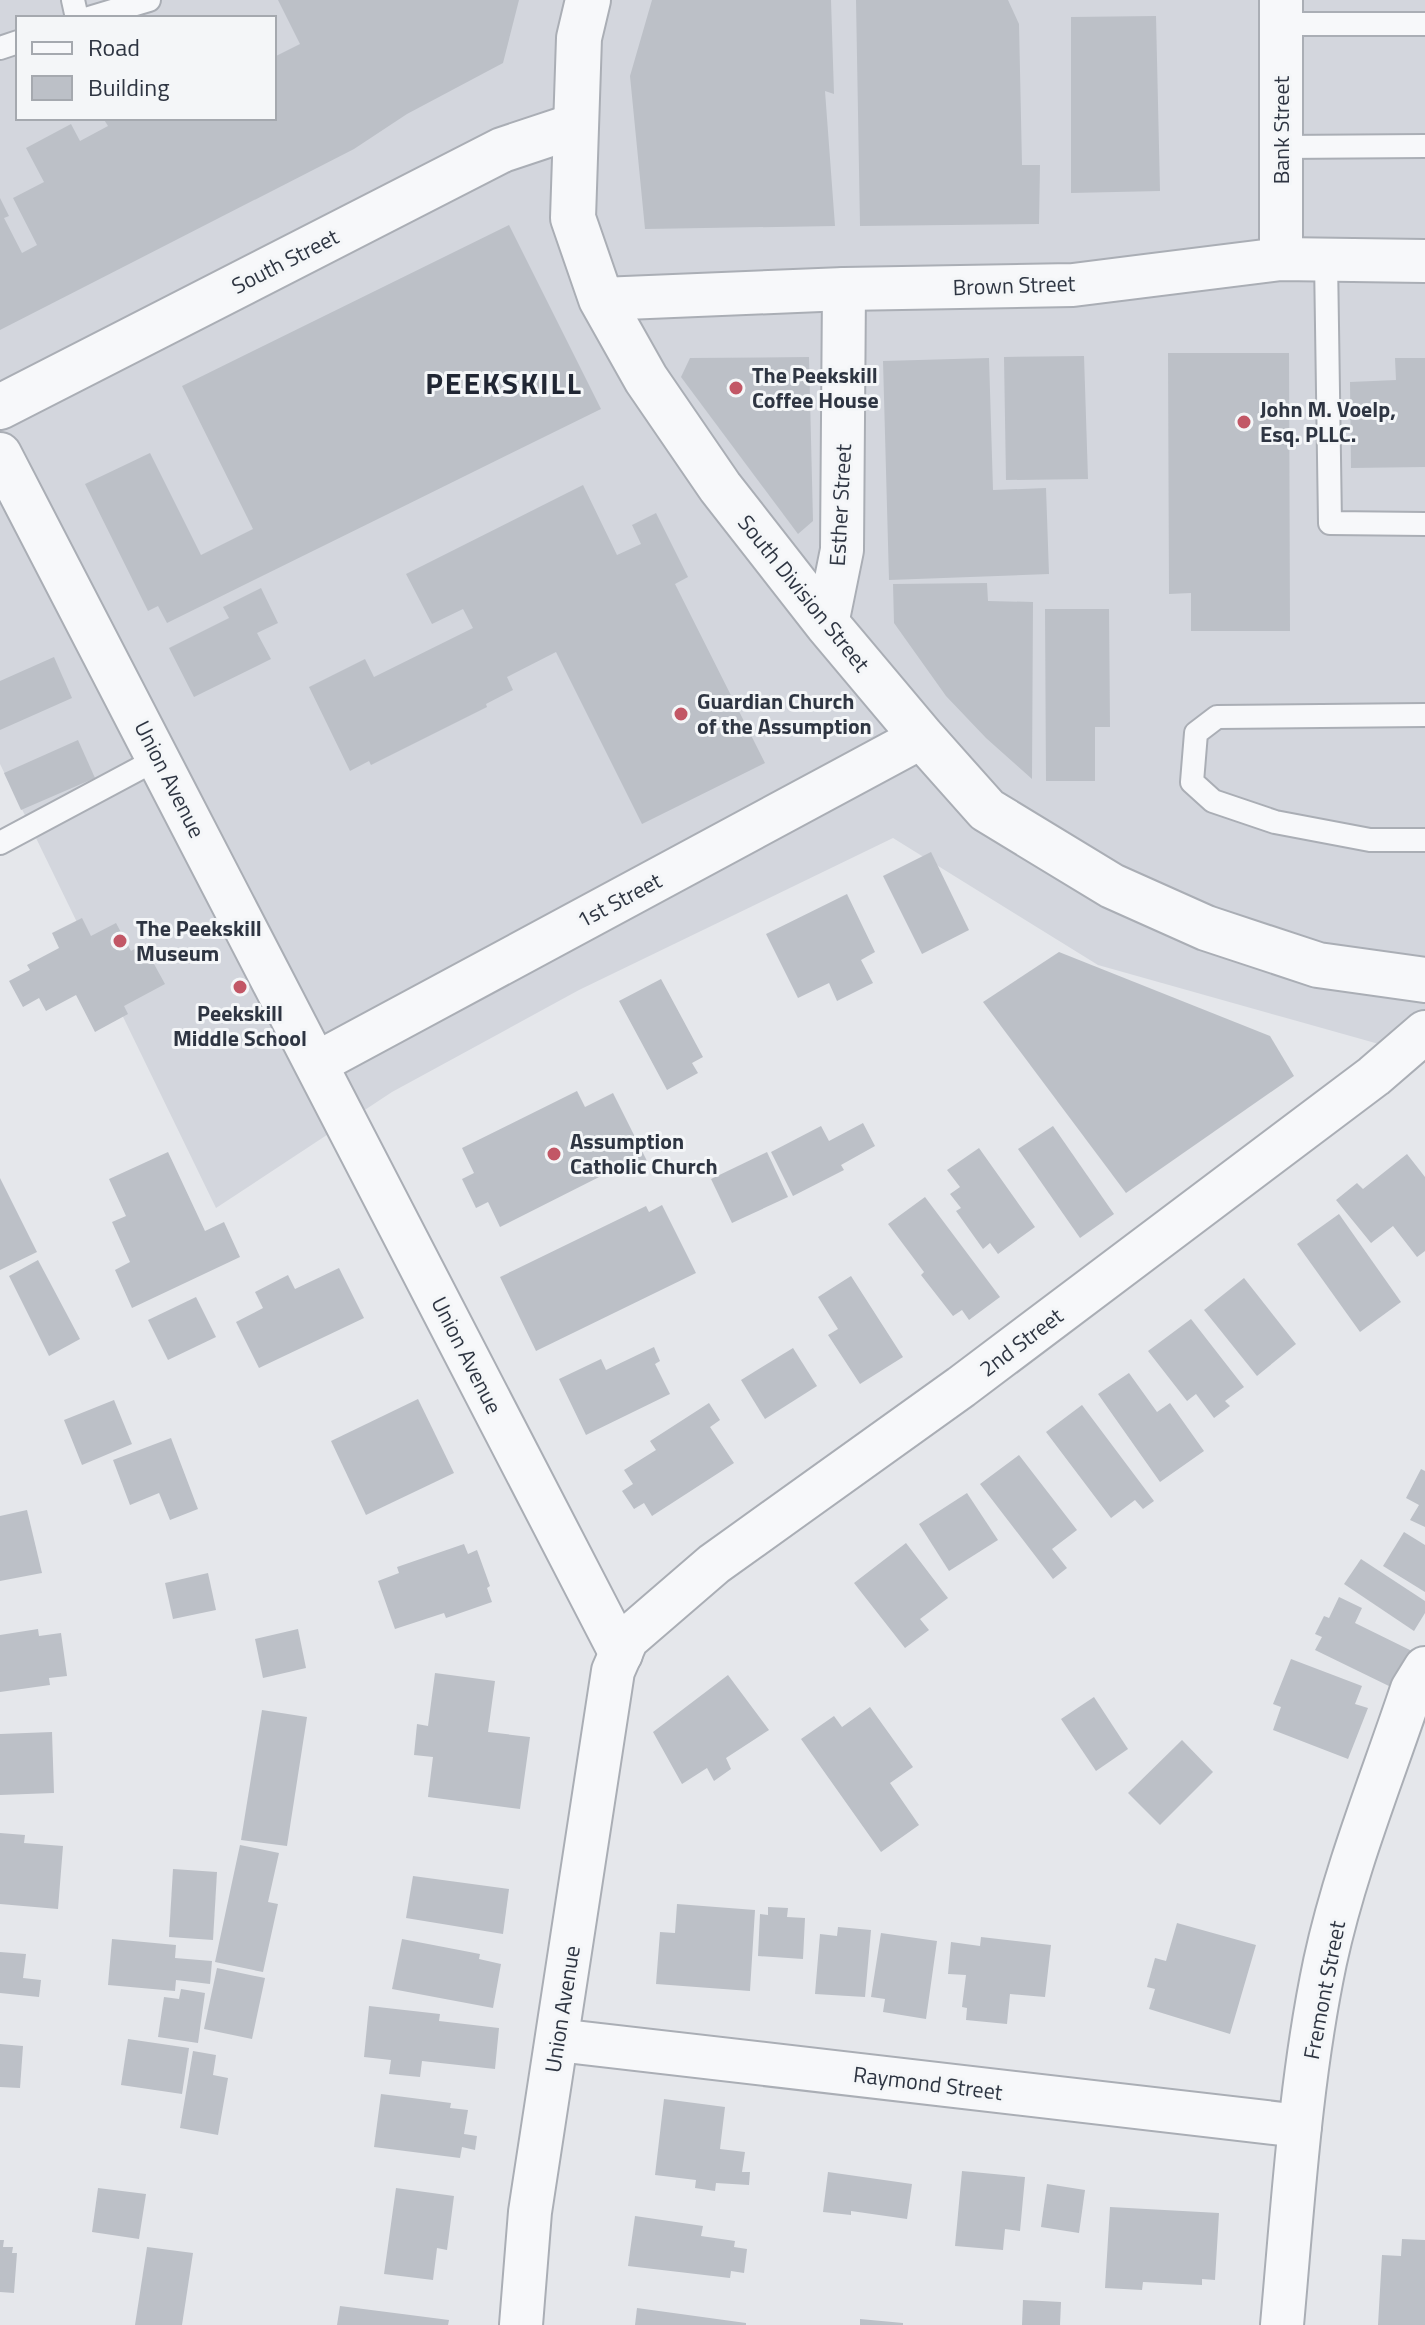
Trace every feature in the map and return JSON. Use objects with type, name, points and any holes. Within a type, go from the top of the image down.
[{"type":"street","name":"South Division Street","points":[[588,0],[579,38],[573,218],[601,299],[646,379],[712,475],[827,624],[922,737],[987,810],[1112,886],[1206,928],[1318,965],[1425,980]]},
{"type":"street","name":"Bank Street","points":[[1281,12],[1281,259]]},
{"type":"street","name":"South Street","points":[[0,407],[502,150],[574,126]]},
{"type":"street","name":"Brown Street","points":[[601,299],[844,289],[1073,285],[1281,259],[1425,261]]},
{"type":"street","name":"Esther Street","points":[[827,624],[842,550],[844,289]]},
{"type":"street","name":"Union Avenue","points":[[0,454],[621,1654],[613,1671],[530,2212],[521,2325]]},
{"type":"street","name":"1st Street","points":[[317,1063],[922,737]]},
{"type":"street","name":"2nd Street","points":[[621,1654],[627,1639],[714,1564],[986,1368],[1374,1076],[1425,1032]]},
{"type":"street","name":"Fremont Street","points":[[1282,2325],[1300,2126],[1329,1947],[1412,1689],[1425,1668]]},
{"type":"street","name":"Raymond Street","points":[[557,2040],[1300,2126]]},
{"type":"lane","points":[[96,16],[149,0]]},
{"type":"lane","points":[[1281,12],[1425,24]]},
{"type":"lane","points":[[1281,147],[1425,146]]},
{"type":"lane","points":[[1326,260],[1330,523],[1425,524]]},
{"type":"lane","points":[[1425,715],[1217,717],[1196,733],[1192,782],[1213,801],[1275,822],[1370,840],[1425,840]]},
{"type":"lane","points":[[0,843],[159,758]]},
{"type":"shaded area","points":[[0,0],[1425,0],[1425,1057],[1098,965],[893,838],[579,990],[392,1092],[216,1208],[0,764]]},
{"type":"building","points":[[278,0],[519,0],[503,63],[407,114],[354,149],[0,330],[0,198],[9,216],[4,218],[22,253],[37,245],[13,198],[44,182],[26,148],[71,124],[80,141],[108,126],[104,120],[276,120],[276,56],[300,44]]},
{"type":"building","points":[[652,0],[831,0],[834,94],[825,91],[835,226],[645,229],[630,76]]},
{"type":"building","points":[[856,0],[1008,0],[1019,24],[1022,165],[1040,165],[1039,224],[860,226]]},
{"type":"building","points":[[1156,16],[1160,191],[1071,193],[1071,17]]},
{"type":"building","points":[[509,225],[601,409],[167,623],[158,606],[148,611],[85,484],[150,453],[201,555],[253,529],[182,386]]},
{"type":"building","points":[[1168,353],[1289,353],[1290,631],[1191,631],[1191,593],[1169,594]]},
{"type":"building","points":[[1084,356],[1088,479],[1006,480],[1004,357]]},
{"type":"building","points":[[809,357],[813,521],[798,534],[681,377],[690,358]]},
{"type":"building","points":[[989,358],[993,490],[1046,488],[1049,574],[889,580],[883,361]]},
{"type":"building","points":[[1395,358],[1425,358],[1425,467],[1351,468],[1350,382],[1396,380]]},
{"type":"building","points":[[583,485],[617,555],[641,544],[632,525],[656,513],[688,577],[675,584],[765,763],[642,824],[556,652],[507,677],[513,690],[486,704],[487,707],[371,765],[369,761],[350,771],[309,687],[365,659],[374,677],[473,628],[463,609],[432,624],[406,574]]},
{"type":"building","points":[[987,583],[988,601],[1033,602],[1032,779],[986,738],[946,696],[894,623],[893,584]]},
{"type":"building","points":[[261,588],[278,623],[257,633],[271,659],[194,697],[169,648],[229,618],[223,607]]},
{"type":"building","points":[[1045,609],[1109,609],[1110,727],[1095,727],[1095,781],[1046,781]]},
{"type":"building","points":[[54,657],[72,698],[0,730],[0,681]]},
{"type":"building","points":[[78,740],[95,778],[21,810],[4,773]]},
{"type":"building","points":[[931,852],[969,930],[922,954],[883,876]]},
{"type":"building","points":[[847,894],[875,952],[861,960],[873,983],[837,1001],[829,983],[798,998],[766,934]]},
{"type":"building","points":[[82,918],[91,936],[116,923],[131,951],[143,944],[165,984],[124,1006],[128,1014],[95,1032],[76,995],[46,1011],[39,998],[23,1007],[9,981],[30,970],[27,965],[59,948],[52,933]]},
{"type":"building","points":[[1059,952],[1270,1036],[1294,1076],[1126,1193],[983,1002]]},
{"type":"building","points":[[661,979],[703,1057],[692,1063],[698,1073],[667,1090],[619,1001]]},
{"type":"building","name":"Assumption Catholic Church","points":[[577,1091],[585,1107],[613,1093],[647,1161],[621,1174],[617,1168],[500,1227],[488,1202],[476,1208],[462,1179],[474,1173],[462,1148]]},
{"type":"building","points":[[863,1123],[875,1146],[841,1165],[844,1170],[793,1196],[771,1152],[821,1126],[829,1141]]},
{"type":"building","points":[[1053,1126],[1114,1214],[1080,1238],[1018,1149]]},
{"type":"building","points":[[979,1148],[1035,1227],[998,1254],[990,1243],[983,1249],[956,1211],[961,1208],[950,1194],[960,1187],[947,1170]]},
{"type":"building","points":[[168,1152],[205,1231],[224,1222],[240,1257],[132,1308],[115,1270],[130,1262],[112,1222],[126,1216],[109,1179]]},
{"type":"building","points":[[767,1152],[788,1197],[732,1223],[711,1179]]},
{"type":"building","points":[[1407,1154],[1425,1177],[1425,1251],[1417,1257],[1393,1226],[1371,1243],[1336,1200],[1357,1183],[1363,1189]]},
{"type":"building","points":[[0,1178],[37,1252],[0,1270]]},
{"type":"building","points":[[925,1197],[1000,1297],[969,1320],[962,1310],[953,1316],[921,1275],[924,1272],[888,1224]]},
{"type":"building","points":[[662,1205],[696,1273],[536,1351],[500,1277],[646,1206],[649,1212]]},
{"type":"building","points":[[1339,1214],[1401,1302],[1360,1332],[1297,1244]]},
{"type":"building","points":[[38,1260],[80,1339],[49,1356],[9,1276]]},
{"type":"building","points":[[339,1268],[364,1318],[259,1368],[236,1322],[263,1308],[255,1292],[288,1275],[295,1289]]},
{"type":"building","points":[[851,1276],[903,1357],[860,1384],[828,1335],[838,1329],[818,1297]]},
{"type":"building","points":[[1244,1278],[1296,1344],[1257,1376],[1204,1310]]},
{"type":"building","points":[[196,1297],[216,1337],[168,1360],[148,1320]]},
{"type":"building","points":[[1191,1319],[1244,1387],[1225,1401],[1230,1406],[1214,1418],[1196,1394],[1187,1401],[1148,1351]]},
{"type":"building","points":[[654,1347],[660,1361],[655,1364],[670,1394],[586,1435],[559,1379],[601,1359],[606,1370]]},
{"type":"building","points":[[793,1348],[817,1386],[765,1419],[741,1380]]},
{"type":"building","points":[[1129,1373],[1157,1412],[1170,1403],[1204,1451],[1160,1482],[1098,1394]]},
{"type":"building","points":[[418,1399],[454,1473],[366,1515],[331,1441]]},
{"type":"building","points":[[114,1400],[132,1444],[82,1465],[64,1420]]},
{"type":"building","points":[[709,1403],[720,1420],[710,1427],[734,1463],[652,1516],[644,1503],[634,1509],[622,1491],[633,1484],[624,1470],[656,1450],[650,1441]]},
{"type":"building","points":[[1082,1405],[1154,1501],[1143,1509],[1135,1500],[1111,1518],[1046,1432]]},
{"type":"building","points":[[171,1438],[198,1509],[170,1520],[159,1493],[130,1505],[113,1460]]},
{"type":"building","points":[[1019,1455],[1077,1530],[1052,1549],[1067,1568],[1053,1579],[980,1484]]},
{"type":"building","points":[[1421,1469],[1425,1471],[1425,1527],[1410,1520],[1419,1505],[1406,1498]]},
{"type":"building","points":[[967,1493],[998,1540],[949,1571],[919,1524]]},
{"type":"building","points":[[27,1510],[42,1573],[0,1581],[0,1516]]},
{"type":"building","points":[[1404,1532],[1425,1545],[1425,1592],[1383,1566]]},
{"type":"building","points":[[906,1543],[948,1598],[920,1619],[929,1630],[905,1648],[854,1583]]},
{"type":"building","points":[[464,1544],[468,1554],[477,1550],[490,1586],[487,1588],[492,1602],[446,1618],[444,1613],[395,1629],[378,1581],[399,1573],[397,1567]]},
{"type":"building","points":[[1361,1559],[1425,1601],[1425,1613],[1414,1631],[1344,1584]]},
{"type":"building","points":[[208,1573],[216,1610],[173,1619],[165,1583]]},
{"type":"building","points":[[1339,1597],[1362,1608],[1355,1623],[1412,1651],[1393,1688],[1315,1650],[1322,1637],[1315,1634],[1324,1616],[1329,1618]]},
{"type":"building","points":[[38,1629],[39,1636],[61,1633],[67,1676],[49,1678],[50,1685],[0,1692],[0,1635]]},
{"type":"building","points":[[298,1629],[306,1668],[263,1678],[255,1639]]},
{"type":"building","points":[[1291,1659],[1362,1686],[1355,1704],[1368,1708],[1348,1759],[1273,1730],[1281,1707],[1273,1704]]},
{"type":"building","points":[[435,1673],[495,1681],[488,1732],[530,1737],[520,1809],[428,1797],[433,1757],[414,1755],[417,1724],[428,1726]]},
{"type":"building","points":[[728,1675],[769,1730],[726,1758],[731,1769],[714,1781],[707,1768],[682,1784],[653,1732]]},
{"type":"building","points":[[1094,1697],[1128,1749],[1096,1771],[1061,1719]]},
{"type":"building","points":[[870,1707],[913,1767],[890,1783],[919,1825],[881,1852],[801,1739],[834,1716],[842,1727]]},
{"type":"building","points":[[262,1710],[307,1717],[287,1846],[241,1840]]},
{"type":"building","points":[[52,1732],[54,1793],[0,1795],[0,1734]]},
{"type":"building","points":[[1182,1740],[1213,1772],[1160,1825],[1128,1793]]},
{"type":"building","points":[[0,1833],[25,1835],[24,1843],[63,1846],[58,1909],[0,1904]]},
{"type":"building","points":[[240,1845],[279,1853],[268,1902],[278,1904],[263,1972],[215,1962]]},
{"type":"building","points":[[173,1869],[217,1872],[213,1940],[169,1937]]},
{"type":"building","points":[[413,1876],[509,1889],[503,1934],[406,1918]]},
{"type":"building","points":[[677,1904],[755,1910],[750,1991],[656,1984],[660,1932],[675,1933]]},
{"type":"building","points":[[768,1907],[788,1908],[787,1917],[805,1918],[803,1959],[758,1956],[760,1914],[768,1915]]},
{"type":"building","points":[[1177,1923],[1256,1945],[1230,2034],[1149,2009],[1155,1989],[1147,1987],[1155,1958],[1166,1961]]},
{"type":"building","points":[[838,1927],[871,1930],[865,1997],[815,1994],[820,1934],[837,1936]]},
{"type":"building","points":[[881,1933],[937,1941],[926,2019],[883,2012],[885,1999],[871,1997]]},
{"type":"building","points":[[981,1937],[1051,1945],[1045,1997],[1010,1994],[1007,2024],[966,2020],[967,2008],[962,2007],[966,1975],[948,1974],[951,1942],[980,1946]]},
{"type":"building","points":[[112,1939],[176,1945],[175,1958],[212,1961],[210,1984],[176,1980],[175,1991],[108,1985]]},
{"type":"building","points":[[402,1939],[480,1954],[479,1959],[501,1964],[493,2008],[392,1989]]},
{"type":"building","points":[[0,1952],[26,1954],[23,1978],[41,1980],[39,1997],[0,1993]]},
{"type":"building","points":[[217,1968],[265,1978],[252,2039],[204,2029]]},
{"type":"building","points":[[181,1989],[205,1993],[198,2043],[158,2037],[164,1997],[179,1999]]},
{"type":"building","points":[[369,2006],[440,2014],[439,2021],[499,2028],[495,2069],[422,2061],[420,2077],[389,2074],[391,2060],[364,2057]]},
{"type":"building","points":[[128,2039],[189,2048],[182,2094],[121,2085]]},
{"type":"building","points":[[0,2044],[23,2046],[20,2088],[0,2087]]},
{"type":"building","points":[[193,2051],[216,2055],[213,2075],[228,2078],[218,2135],[180,2128]]},
{"type":"building","points":[[381,2094],[451,2103],[450,2108],[468,2110],[464,2134],[477,2136],[475,2150],[462,2147],[460,2158],[374,2147]]},
{"type":"building","points":[[664,2099],[725,2107],[720,2149],[745,2152],[742,2172],[750,2172],[749,2185],[716,2183],[715,2191],[695,2188],[696,2180],[655,2175]]},
{"type":"building","points":[[962,2171],[1025,2177],[1020,2231],[1005,2229],[1003,2250],[955,2246]]},
{"type":"building","points":[[828,2172],[912,2184],[907,2219],[851,2211],[851,2215],[823,2212]]},
{"type":"building","points":[[1047,2184],[1085,2190],[1079,2233],[1041,2227]]},
{"type":"building","points":[[98,2188],[146,2194],[139,2239],[92,2232]]},
{"type":"building","points":[[396,2188],[454,2196],[447,2250],[437,2248],[433,2280],[384,2274]]},
{"type":"building","points":[[1110,2207],[1219,2213],[1215,2280],[1202,2279],[1202,2285],[1143,2282],[1142,2290],[1105,2288]]},
{"type":"building","points":[[635,2216],[703,2226],[701,2236],[735,2241],[734,2247],[747,2249],[744,2273],[731,2271],[730,2278],[628,2266]]},
{"type":"building","points":[[1402,2239],[1425,2240],[1425,2325],[1378,2325],[1382,2255],[1401,2256]]},
{"type":"building","points":[[0,2240],[4,2240],[3,2247],[13,2247],[12,2253],[17,2253],[14,2293],[0,2292]]},
{"type":"building","points":[[147,2247],[193,2253],[182,2325],[135,2325]]},
{"type":"building","points":[[1023,2300],[1061,2302],[1060,2325],[1022,2325]]},
{"type":"building","points":[[340,2306],[449,2320],[448,2325],[337,2325]]},
{"type":"building","points":[[637,2308],[746,2323],[746,2325],[635,2325]]},
{"type":"building","points":[[860,2319],[903,2323],[903,2325],[860,2325]]},
{"type":"place","name":"The Peekskill Coffee House","points":[[736,388]]},
{"type":"place","name":"John M. Voelp, Esq. PLLC.","points":[[1244,422]]},
{"type":"place","name":"Guardian Church of the Assumption","points":[[681,714]]},
{"type":"place","name":"The Peekskill Museum","points":[[120,941]]},
{"type":"place","name":"Peekskill Middle School","points":[[240,987]]},
{"type":"place","name":"Assumption Catholic Church","points":[[554,1154]]},
{"type":"district","name":"PEEKSKILL","points":[[504,383]]}]
